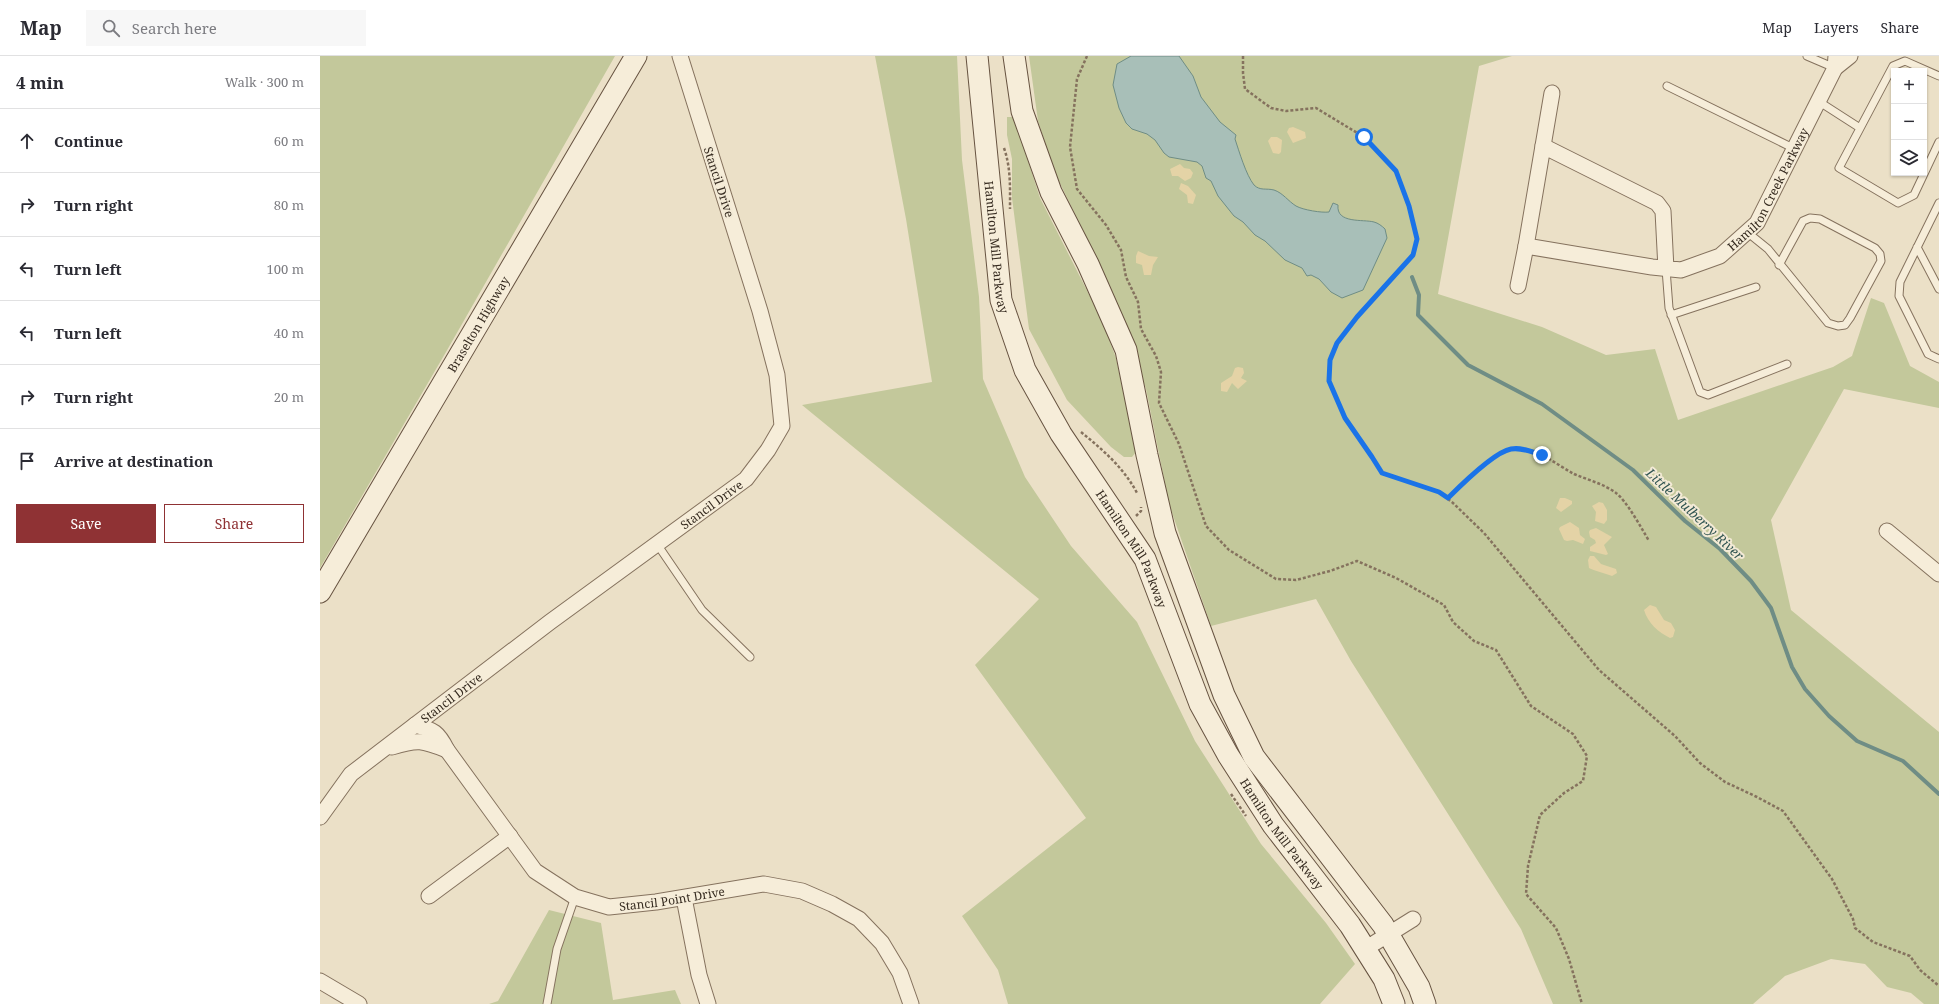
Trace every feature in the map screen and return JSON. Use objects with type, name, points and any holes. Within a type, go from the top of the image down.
[{"type":"street","name":"Braselton Highway","points":[[320,592],[636,56]]},
{"type":"street","name":"Stancil Drive","points":[[323,812],[351,774],[380,751],[550,622],[746,479],[768,450],[782,426],[777,375],[760,311],[680,56]]},
{"type":"street","name":"Hamilton Mill Parkway","points":[[977,56],[1001,300],[1025,370],[1061,434],[1145,559],[1200,704],[1228,755],[1274,825],[1350,925],[1384,979],[1394,1004]]},
{"type":"street","name":"Hamilton Mill Parkway","points":[[1014,56],[1022,111],[1051,192],[1088,264],[1126,350],[1147,455],[1165,533],[1224,695],[1254,757],[1331,855],[1388,934],[1419,987],[1425,1004]]},
{"type":"street","name":"Hamilton Creek Parkway","points":[[1526,246],[1666,269],[1681,270],[1720,256],[1757,223],[1818,100],[1835,62],[1850,56]]},
{"type":"street","points":[[1518,286],[1552,92]]},
{"type":"street","points":[[1543,146],[1657,203],[1663,211],[1666,269]]},
{"type":"street","points":[[1887,530],[1939,574]]},
{"type":"street","name":"Stancil Point Drive","points":[[415,725],[432,729],[440,736],[447,750],[535,871],[575,897],[610,907],[684,898],[764,884],[802,891],[832,904],[859,919],[882,943],[900,973],[912,1004]]},
{"type":"street","points":[[380,751],[412,741],[426,741],[447,750]]},
{"type":"street","points":[[429,896],[510,836]]},
{"type":"street","points":[[684,898],[699,975],[708,1004]]},
{"type":"street","points":[[1365,949],[1413,918]]},
{"type":"street","points":[[320,981],[359,1004]]},
{"type":"lane","points":[[1807,56],[1835,62]]},
{"type":"lane","points":[[1939,76],[1905,61],[1892,66],[1839,168],[1898,203],[1914,195],[1939,142]]},
{"type":"lane","points":[[1667,86],[1793,148]]},
{"type":"lane","points":[[1818,100],[1860,128]]},
{"type":"lane","points":[[1939,203],[1900,282],[1899,296],[1928,354],[1939,358]]},
{"type":"lane","points":[[1747,232],[1768,249],[1779,265],[1828,323],[1838,326],[1845,325],[1850,318],[1881,261],[1880,254],[1875,248],[1820,219],[1810,218],[1803,221],[1779,265]]},
{"type":"lane","points":[[1917,247],[1939,289]]},
{"type":"lane","points":[[1666,269],[1669,308],[1700,392],[1708,395],[1787,364]]},
{"type":"lane","points":[[1671,314],[1756,287]]},
{"type":"lane","points":[[656,544],[702,610],[750,657]]},
{"type":"lane","points":[[547,1004],[557,949],[575,897]]},
{"type":"path","points":[[1087,56],[1077,79],[1070,147],[1077,189],[1106,225],[1121,250],[1126,277],[1138,302],[1141,329],[1156,356],[1161,372],[1159,403],[1178,444],[1206,526],[1228,550],[1276,579],[1296,580],[1330,571],[1357,561],[1396,578],[1444,605],[1453,622],[1474,641],[1496,650],[1531,706],[1573,734],[1587,756],[1584,781],[1564,793],[1540,815],[1528,866],[1526,894],[1556,928],[1569,960],[1582,1004]]},
{"type":"path","points":[[1243,56],[1243,73],[1246,89],[1271,108],[1286,111],[1316,108],[1364,137],[1396,171],[1409,206],[1417,239],[1413,255],[1357,317],[1337,343],[1330,360],[1329,381],[1345,418],[1382,473],[1439,492],[1448,498],[1484,533],[1599,670],[1675,736],[1700,763],[1725,782],[1757,797],[1783,812],[1832,880],[1853,919],[1855,928],[1873,942],[1910,956],[1920,970],[1939,986]]},
{"type":"path","points":[[1003,146],[1007,157],[1010,178],[1010,216]]},
{"type":"path","points":[[1080,431],[1100,448],[1128,476],[1139,497]]},
{"type":"path","points":[[1448,498],[1483,466],[1505,451],[1512,449],[1524,450],[1542,455],[1574,474],[1617,494],[1649,541]]},
{"type":"path","points":[[1134,519],[1141,511],[1141,502]]},
{"type":"green space","points":[[320,56],[615,56],[446,352],[320,568]]},
{"type":"green space","points":[[875,56],[957,56],[962,160],[979,297],[983,379],[1025,477],[1071,546],[1137,622],[1195,741],[1261,844],[1326,923],[1355,964],[1320,1004],[1008,1004],[998,970],[962,916],[1086,818],[975,665],[1039,599],[802,405],[932,382],[906,219]]},
{"type":"green space","points":[[1029,56],[1512,56],[1479,66],[1438,294],[1542,327],[1606,355],[1655,349],[1678,420],[1833,367],[1852,356],[1871,298],[1884,303],[1910,366],[1939,382],[1939,408],[1844,389],[1771,520],[1791,610],[1939,732],[1939,1004],[1924,1004],[1911,993],[1887,987],[1865,964],[1831,959],[1785,976],[1753,1004],[1553,1004],[1521,929],[1351,661],[1316,599],[1211,626],[1169,504],[1146,389],[1110,286],[1055,173],[1038,121]]},
{"type":"green space","points":[[1007,117],[1014,117],[1040,198],[1102,320],[1116,358],[1136,452],[1132,457],[1124,457],[1111,447],[1067,400],[1029,329],[1012,198],[1012,159],[1007,135]]},
{"type":"green space","points":[[549,910],[601,923],[613,1000],[675,990],[681,1004],[489,1004],[498,1001]]},
{"type":"sand","points":[[1293,127],[1305,132],[1306,138],[1293,143],[1287,132],[1289,128]]},
{"type":"sand","points":[[1271,137],[1277,137],[1282,140],[1281,152],[1279,154],[1273,153],[1268,141]]},
{"type":"sand","points":[[1180,164],[1184,168],[1190,169],[1193,173],[1191,178],[1185,181],[1178,176],[1172,176],[1170,169]]},
{"type":"sand","points":[[1181,183],[1188,186],[1196,195],[1193,204],[1188,203],[1187,195],[1179,189]]},
{"type":"sand","points":[[1138,251],[1149,256],[1158,257],[1153,265],[1151,275],[1144,275],[1142,265],[1136,263]]},
{"type":"sand","points":[[1235,368],[1243,368],[1244,373],[1241,378],[1247,381],[1238,389],[1232,383],[1227,392],[1221,391],[1221,383],[1232,376]]},
{"type":"sand","points":[[1560,498],[1565,498],[1572,501],[1572,504],[1561,512],[1556,508]]},
{"type":"sand","points":[[1599,502],[1603,503],[1607,510],[1607,520],[1604,524],[1595,521],[1596,512],[1592,506]]},
{"type":"sand","points":[[1570,522],[1579,528],[1580,535],[1585,539],[1583,544],[1573,540],[1564,540],[1559,529]]},
{"type":"sand","points":[[1596,528],[1612,537],[1604,545],[1608,554],[1606,555],[1590,551],[1590,547],[1596,543],[1595,540],[1590,537],[1589,532],[1590,530]]},
{"type":"sand","points":[[1590,556],[1594,556],[1601,564],[1616,569],[1617,573],[1612,576],[1589,568],[1588,560]]},
{"type":"sand","points":[[1650,605],[1656,607],[1664,620],[1671,623],[1675,630],[1673,637],[1670,638],[1666,636],[1651,623],[1644,610]]},
{"type":"water","points":[[1131,56],[1179,56],[1193,76],[1201,97],[1220,122],[1236,135],[1235,139],[1243,163],[1251,181],[1256,187],[1277,191],[1296,206],[1308,210],[1329,212],[1333,203],[1338,205],[1341,215],[1346,218],[1351,220],[1374,222],[1385,229],[1387,238],[1363,290],[1342,298],[1331,292],[1319,279],[1311,275],[1307,276],[1302,268],[1285,260],[1265,241],[1255,235],[1243,222],[1234,216],[1218,196],[1211,181],[1206,178],[1202,166],[1197,162],[1169,157],[1164,153],[1155,140],[1147,134],[1132,129],[1126,123],[1119,108],[1113,85],[1117,64]]},
{"type":"waterway","name":"Little Mulberry River","points":[[1412,277],[1419,295],[1418,315],[1468,365],[1542,404],[1633,470],[1685,521],[1720,549],[1751,581],[1771,608],[1792,667],[1805,689],[1829,716],[1857,741],[1903,761],[1939,794]]},
{"type":"route","points":[[1364,137],[1396,171],[1409,206],[1417,239],[1413,255],[1357,317],[1337,343],[1330,360],[1329,381],[1345,418],[1382,473],[1439,492],[1448,498],[1483,466],[1505,451],[1512,449],[1524,450],[1542,455]]}]
